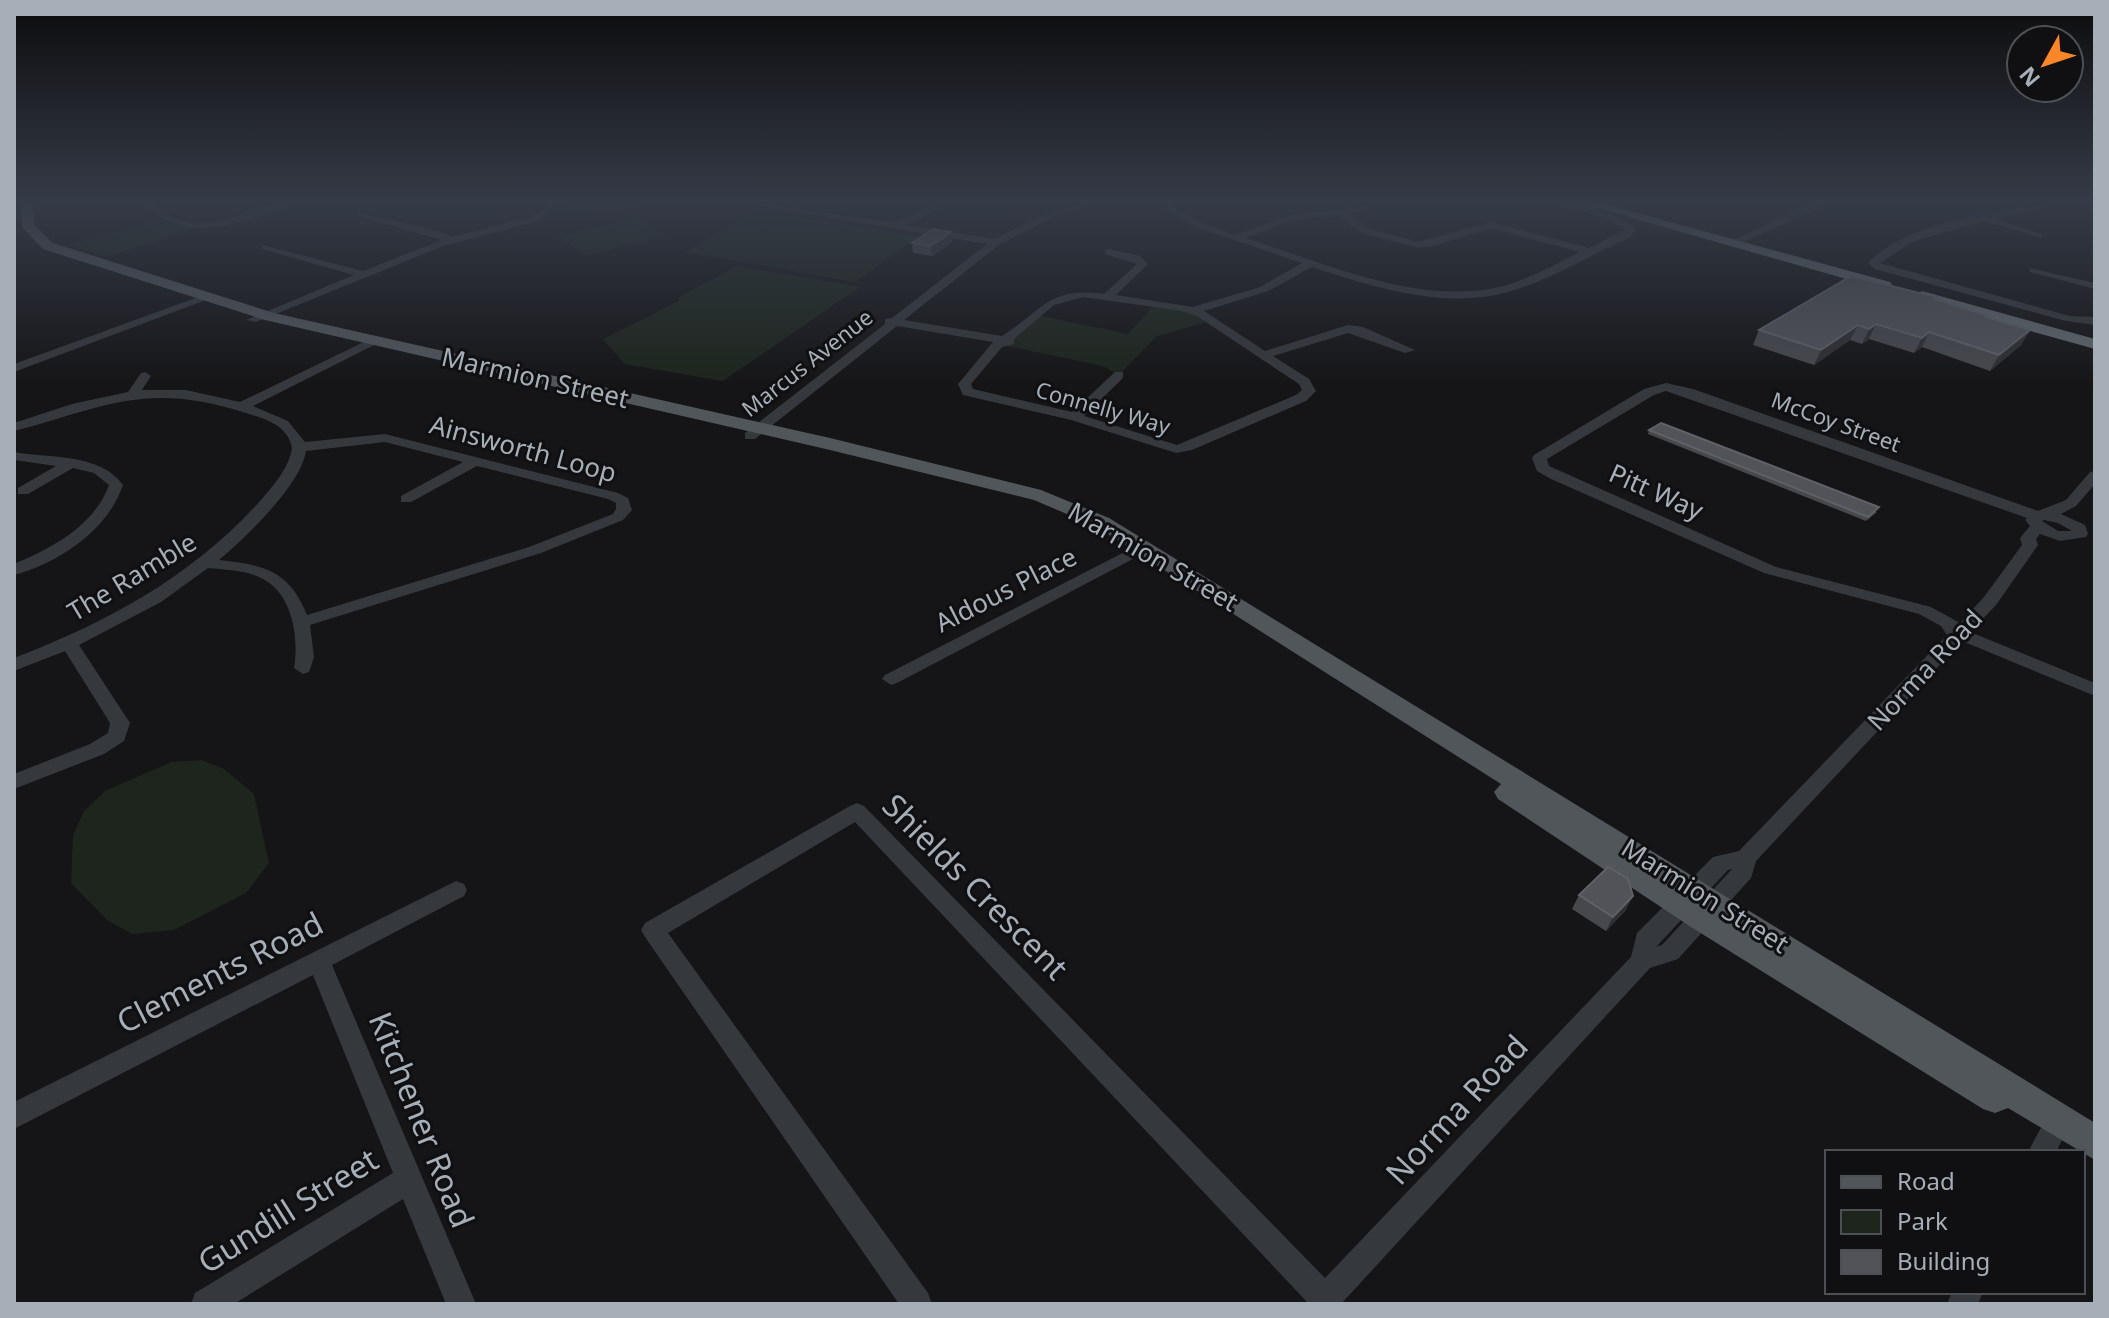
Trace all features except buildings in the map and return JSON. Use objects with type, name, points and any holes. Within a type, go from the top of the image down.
[{"type":"highway","points":[[1830,264],[2095,344]]},
{"type":"highway","points":[[1838,264],[2095,335]]},
{"type":"main road","name":"Marmion Street","points":[[77,264],[261,319],[1041,496],[1102,522],[1139,550],[1420,733],[1698,903],[2052,1134],[2082,1150]]},
{"type":"main road","name":"Marmion Street","points":[[93,264],[201,302]]},
{"type":"main road","name":"Marmion Street","points":[[373,345],[662,406],[740,418],[752,428]]},
{"type":"main road","name":"Marmion Street","points":[[2052,1134],[2095,1143]]},
{"type":"street","points":[[325,264],[366,275]]},
{"type":"street","points":[[261,319],[395,264]]},
{"type":"street","name":"Marcus Avenue","points":[[752,428],[963,264]]},
{"type":"street","points":[[1108,296],[1142,264]]},
{"type":"street","points":[[1196,313],[1299,275],[1316,264]]},
{"type":"street","points":[[1319,264],[1455,300],[1500,290],[1559,264]]},
{"type":"street","points":[[1874,264],[2055,315],[2095,321]]},
{"type":"street","points":[[2034,270],[2095,286]]},
{"type":"street","name":"Connelly Way","points":[[1083,294],[1108,296],[1196,313],[1304,382],[1309,391],[1301,398],[1176,449],[1075,417],[973,396],[964,384],[982,366],[994,360],[1006,343],[1023,333],[1023,328],[1050,303],[1083,294]]},
{"type":"street","points":[[14,368],[201,302]]},
{"type":"street","points":[[888,322],[1006,343]]},
{"type":"street","points":[[1263,355],[1348,329],[1409,350]]},
{"type":"street","points":[[245,409],[373,345]]},
{"type":"street","points":[[1075,417],[1119,375]]},
{"type":"street","points":[[133,394],[145,376]]},
{"type":"street","name":"McCoy Street","points":[[1666,387],[1688,392],[2039,520]]},
{"type":"street","name":"Pitt Way","points":[[1666,387],[1649,392],[1539,458],[1542,468],[1770,570],[1900,606],[1911,615],[1960,632],[2095,690]]},
{"type":"street","points":[[14,427],[87,404],[133,394],[187,394],[275,418],[288,426],[299,447]]},
{"type":"street","name":"Ainsworth Loop","points":[[299,447],[385,438],[613,496],[623,501],[624,510],[618,517],[535,550],[300,623]]},
{"type":"street","name":"The Ramble","points":[[14,665],[69,643],[143,605],[207,563],[263,508],[294,464],[299,447]]},
{"type":"street","points":[[14,456],[97,468],[107,473],[116,485],[113,497],[68,543],[14,570]]},
{"type":"street","points":[[406,499],[475,461]]},
{"type":"street","points":[[23,491],[68,465]]},
{"type":"street","points":[[2039,520],[2071,503],[2095,475]]},
{"type":"street","points":[[2071,503],[2075,529]]},
{"type":"street","points":[[2039,520],[2095,535]]},
{"type":"street","points":[[2039,520],[2057,535]]},
{"type":"street","name":"Norma Road","points":[[1323,1302],[1642,961],[1670,952],[1721,863],[1746,858],[1872,729],[1990,601],[2030,545],[2028,538],[2039,520]]},
{"type":"street","points":[[2030,545],[2045,543],[2075,529]]},
{"type":"street","points":[[2075,529],[2095,542]]},
{"type":"street","name":"Aldous Place","points":[[891,679],[1139,550]]},
{"type":"street","points":[[207,563],[260,572],[277,580],[288,595],[300,623],[306,651],[303,668]]},
{"type":"street","points":[[14,782],[97,749],[117,736],[120,723],[69,643]]},
{"type":"street","name":"Shields Crescent","points":[[917,1304],[653,930],[857,811],[1323,1302]]},
{"type":"street","name":"Clements Road","points":[[14,1116],[456,890]]},
{"type":"street","name":"Kitchener Road","points":[[319,961],[461,1304]]},
{"type":"street","name":"Gundill Street","points":[[206,1304],[408,1180]]},
{"type":"green space","points":[[750,264],[881,264],[855,282]]},
{"type":"green space","points":[[737,266],[860,287],[723,381],[625,364],[603,339],[677,302],[680,300],[677,298]]},
{"type":"green space","points":[[1155,304],[1184,308],[1213,320],[1157,336],[1119,375],[1103,366],[998,344],[1037,315],[1128,334]]},
{"type":"green space","points":[[202,760],[224,769],[254,794],[269,863],[246,893],[174,930],[132,934],[107,920],[71,883],[73,835],[84,811],[105,791],[171,762]]}]
